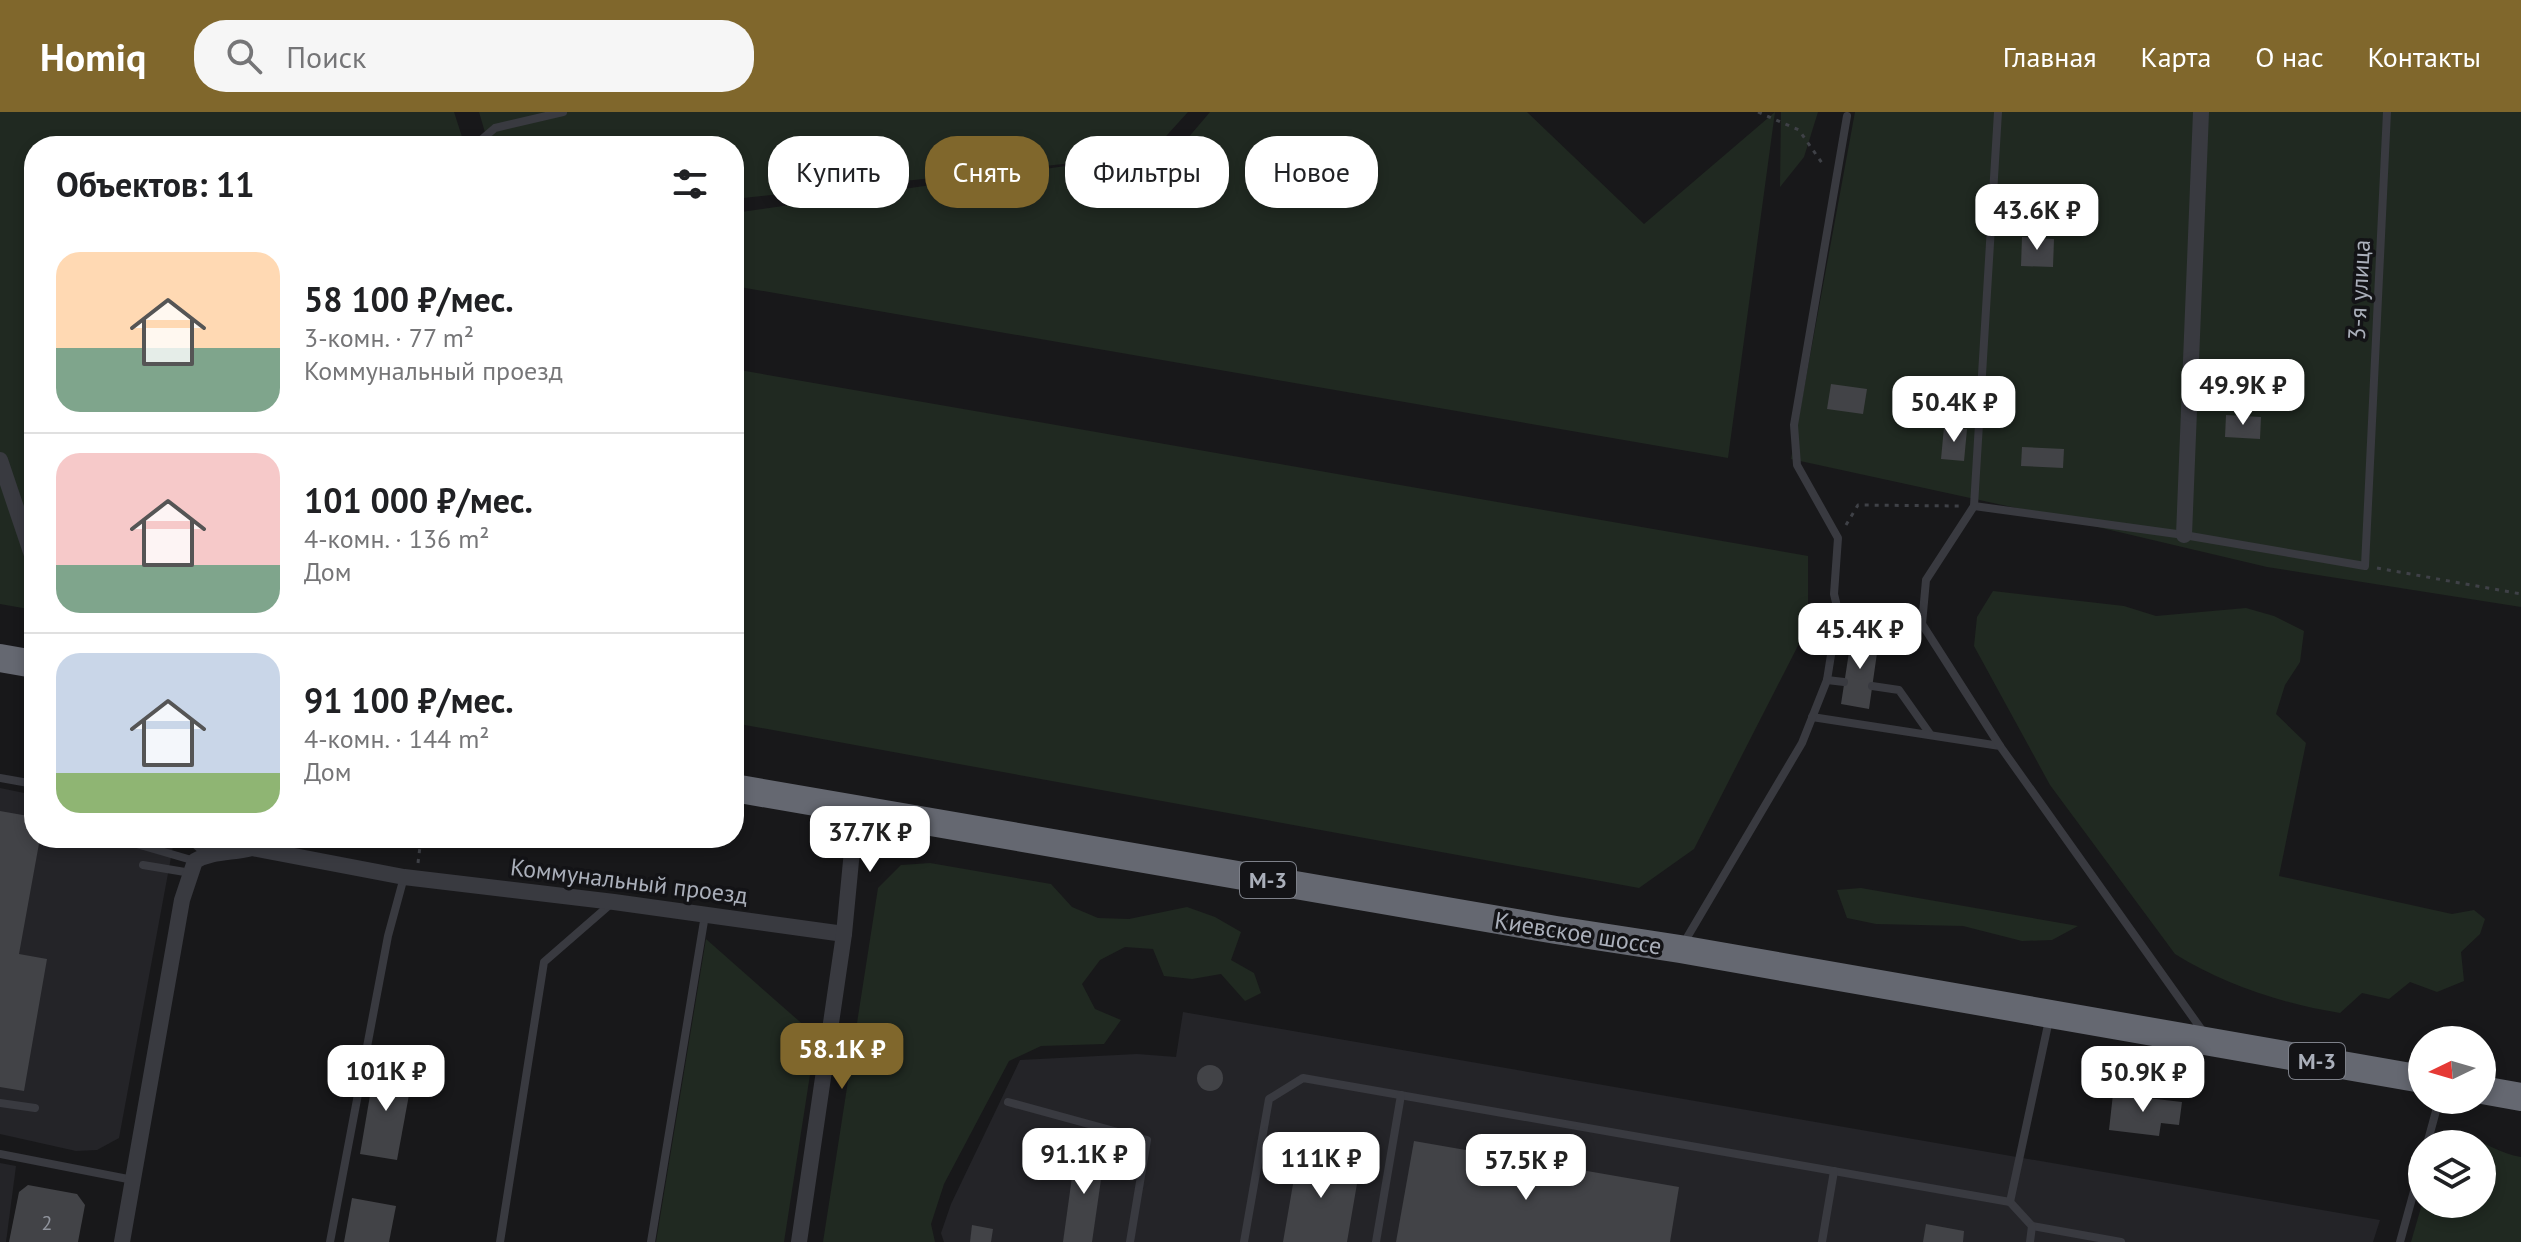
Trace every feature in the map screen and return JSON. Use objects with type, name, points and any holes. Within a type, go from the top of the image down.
[{"type":"highway","points":[[0,658],[24,662]]},
{"type":"highway","name":"Киевское шоссе","points":[[744,790],[2408,1077]]},
{"type":"highway","points":[[2496,1093],[2521,1097]]},
{"type":"street","points":[[2184,535],[2201,112]]},
{"type":"street","points":[[0,460],[24,531]]},
{"type":"street","points":[[799,1242],[844,934],[856,809]]},
{"type":"street","name":"Коммунальный проезд","points":[[197,863],[233,853],[240,848]]},
{"type":"street","name":"Коммунальный проезд","points":[[270,848],[410,878],[844,934]]},
{"type":"street","points":[[122,1242],[182,900],[197,863]]},
{"type":"lane","points":[[486,136],[495,128],[563,112]]},
{"type":"lane","points":[[1998,112],[1974,506],[1926,580],[1922,624],[2000,746],[2211,1043]]},
{"type":"lane","name":"3-я улица","points":[[2365,566],[2387,112]]},
{"type":"lane","points":[[1680,949],[1802,743],[1827,680],[1838,611],[1834,594],[1838,538],[1797,465],[1794,425],[1847,116]]},
{"type":"lane","points":[[1974,506],[2184,535],[2365,566]]},
{"type":"lane","points":[[1838,611],[1922,624]]},
{"type":"lane","points":[[1827,680],[1844,682]]},
{"type":"lane","points":[[1872,686],[1899,690],[1930,734]]},
{"type":"lane","points":[[1812,717],[2000,746]]},
{"type":"lane","points":[[0,778],[24,782]]},
{"type":"lane","points":[[148,848],[197,863]]},
{"type":"lane","points":[[192,848],[197,863]]},
{"type":"lane","points":[[143,865],[197,863]]},
{"type":"lane","points":[[330,1242],[388,936],[410,878]]},
{"type":"lane","points":[[500,1242],[544,962],[614,902]]},
{"type":"lane","points":[[651,1242],[705,915]]},
{"type":"lane","points":[[2010,1202],[2050,1015]]},
{"type":"lane","points":[[1244,1242],[1269,1099],[1303,1078],[2010,1202],[2032,1226],[2121,1242]]},
{"type":"lane","points":[[1376,1242],[1401,1095]]},
{"type":"lane","points":[[1008,1102],[1147,1140],[1130,1242]]},
{"type":"lane","points":[[0,1103],[35,1108]]},
{"type":"lane","points":[[0,1154],[134,1181]]},
{"type":"lane","points":[[1822,1242],[1834,1171]]},
{"type":"lane","points":[[2400,1242],[2408,1213]]},
{"type":"lane","points":[[2030,1242],[2032,1226]]},
{"type":"path","points":[[1758,112],[1799,130],[1835,181]]},
{"type":"path","points":[[1838,538],[1858,505],[1974,506]]},
{"type":"path","points":[[2365,566],[2521,594]]},
{"type":"path","points":[[410,878],[418,848]]},
{"type":"shaded area","points":[[0,112],[454,112],[462,136],[24,136],[24,608],[0,604]]},
{"type":"shaded area","points":[[479,112],[1188,112],[1166,136],[1065,136],[1065,164],[1049,166],[1049,136],[925,136],[925,179],[909,180],[909,136],[768,136],[768,195],[744,198],[744,136],[486,136]]},
{"type":"shaded area","points":[[1210,112],[1527,112],[1644,224],[1775,112],[1728,458],[744,288],[744,212],[769,208],[909,208],[909,188],[925,186],[925,208],[1049,208],[1049,168],[1065,166],[1065,208],[1229,208],[1229,136],[1190,136]]},
{"type":"shaded area","points":[[1781,112],[1818,112],[1804,157],[1780,187]]},
{"type":"shaded area","points":[[1855,112],[2521,112],[2521,607],[2267,567],[1791,459]]},
{"type":"shaded area","points":[[744,371],[1808,556],[1808,626],[1694,849],[1639,888],[744,725]]},
{"type":"shaded area","points":[[1993,591],[2124,606],[2156,616],[2246,608],[2274,616],[2304,631],[2300,662],[2285,685],[2276,714],[2306,743],[2279,876],[2452,914],[2474,910],[2485,919],[2480,934],[2461,952],[2464,981],[2437,992],[2410,982],[2389,999],[2362,993],[2340,1013],[2254,991],[2213,975],[2175,954],[2050,785],[1974,646],[1977,617]]},
{"type":"shaded area","points":[[0,788],[24,793],[24,848],[173,848],[119,1138],[97,1150],[76,1151],[0,1134]]},
{"type":"shaded area","points":[[930,863],[1051,884],[1072,907],[1098,918],[1129,919],[1187,907],[1215,917],[1241,932],[1231,960],[1254,973],[1261,993],[1245,1001],[1221,974],[1192,979],[1164,976],[1153,949],[1125,947],[1100,960],[1082,984],[1095,1009],[1121,1020],[1104,1044],[1041,1046],[1009,1061],[944,1184],[931,1224],[935,1242],[823,1242],[878,888],[901,865]]},
{"type":"shaded area","points":[[1861,888],[2078,926],[2052,940],[2022,941],[1963,926],[1876,924],[1847,918],[1837,890]]},
{"type":"shaded area","points":[[706,939],[816,1036],[784,1242],[656,1242]]},
{"type":"shaded area","points":[[1183,1012],[2380,1220],[2373,1242],[944,1242],[941,1233],[951,1204],[1020,1060],[1137,1054],[1176,1057]]},
{"type":"shaded area","points":[[2496,1149],[2521,1157],[2521,1242],[2411,1242],[2418,1218],[2496,1218]]},
{"type":"shaded area","points":[[0,1163],[16,1166],[6,1242],[0,1242]]},
{"type":"building","points":[[2022,237],[2054,239],[2053,267],[2021,266]]},
{"type":"building","points":[[2230,368],[2253,368],[2253,391],[2229,390]]},
{"type":"building","points":[[1831,384],[1867,389],[1863,414],[1827,409]]},
{"type":"building","points":[[2226,415],[2261,417],[2260,439],[2225,437]]},
{"type":"building","points":[[1944,427],[1967,429],[1964,461],[1941,459]]},
{"type":"building","points":[[2022,447],[2064,449],[2063,468],[2021,466]]},
{"type":"building","points":[[1847,634],[1879,639],[1869,709],[1841,704],[1849,652],[1844,652]]},
{"type":"building","points":[[0,811],[24,815],[24,848],[38,848],[19,954],[47,959],[24,1091],[0,1087]]},
{"type":"building","points":[[1210,1065],[1219,1069],[1223,1078],[1219,1087],[1210,1091],[1201,1087],[1197,1078],[1201,1069]]},
{"type":"building","points":[[375,1066],[413,1073],[397,1160],[360,1154]]},
{"type":"building","points":[[2113,1094],[2182,1102],[2179,1125],[2161,1123],[2159,1136],[2109,1130]]},
{"type":"building","points":[[1414,1141],[1679,1187],[1670,1242],[1396,1242]]},
{"type":"building","points":[[1318,1145],[1341,1149],[1338,1168],[1359,1172],[1347,1242],[1283,1242],[1297,1161],[1315,1164]]},
{"type":"building","points":[[1076,1148],[1105,1152],[1092,1242],[1063,1242]]},
{"type":"building","points":[[28,1185],[77,1194],[85,1205],[78,1242],[9,1242],[19,1192]]},
{"type":"building","points":[[352,1198],[396,1206],[389,1242],[344,1242]]},
{"type":"building","points":[[1926,1224],[1964,1231],[1963,1242],[1923,1242]]},
{"type":"building","points":[[972,1225],[993,1229],[991,1242],[970,1242]]}]
